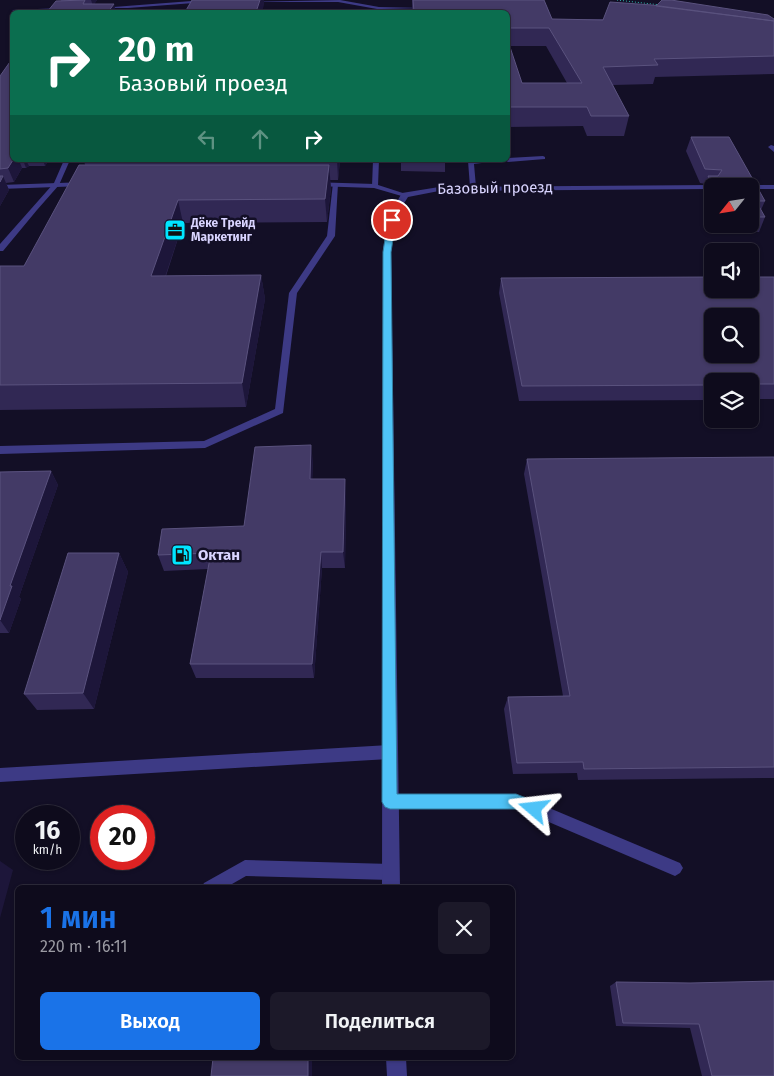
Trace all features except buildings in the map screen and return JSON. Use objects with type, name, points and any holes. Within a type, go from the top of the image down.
[{"type":"street","points":[[0,187],[97,184]]},
{"type":"street","points":[[306,184],[375,186],[405,195],[396,207],[389,234],[387,252],[392,885]]},
{"type":"street","name":"Базовый проезд","points":[[405,195],[422,191],[473,187],[704,187]]},
{"type":"street","points":[[759,187],[774,187]]},
{"type":"street","points":[[396,1060],[396,1076]]},
{"type":"lane","points":[[240,2],[338,1],[380,10],[422,8]]},
{"type":"lane","points":[[92,9],[140,8],[171,2],[210,2]]},
{"type":"lane","points":[[14,10],[72,9]]},
{"type":"lane","points":[[510,160],[543,158]]},
{"type":"lane","points":[[0,249],[57,184],[66,162]]},
{"type":"lane","points":[[375,186],[376,162]]},
{"type":"lane","points":[[470,162],[473,187]]},
{"type":"lane","points":[[0,450],[205,444],[280,411],[293,292],[331,236],[335,184]]},
{"type":"lane","points":[[0,775],[390,752]]},
{"type":"lane","points":[[390,802],[516,801],[675,868]]},
{"type":"lane","points":[[214,885],[245,868],[391,872]]},
{"type":"path","points":[[617,0],[668,5]]},
{"type":"place","name":"Дёке Трейд Маркетинг","points":[[175,230]]},
{"type":"place","name":"Октан","points":[[182,555]]},
{"type":"route","points":[[392,220],[387,252],[390,802],[516,801],[534,809]]}]
